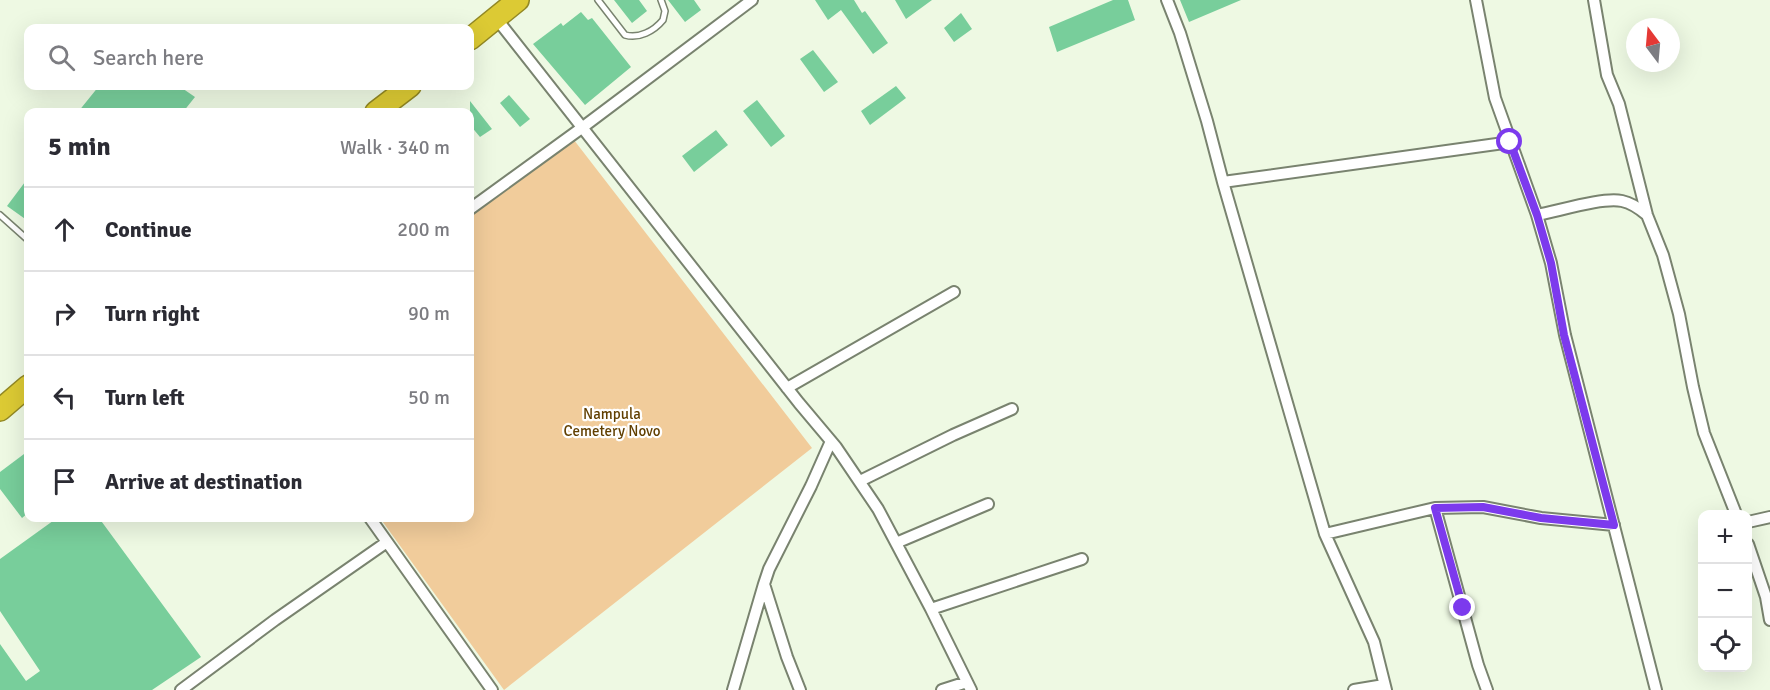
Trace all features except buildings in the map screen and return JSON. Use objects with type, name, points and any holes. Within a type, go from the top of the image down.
[{"type":"highway","points":[[474,36],[518,0]]},
{"type":"highway","points":[[381,108],[405,90]]},
{"type":"highway","points":[[0,410],[24,389]]},
{"type":"street","points":[[474,205],[583,127],[752,0]]},
{"type":"street","points":[[1167,0],[1208,121],[1223,182],[1325,534],[1374,642],[1385,687],[1354,690]]},
{"type":"street","points":[[1476,0],[1492,84],[1551,263],[1564,335],[1656,690]]},
{"type":"street","points":[[1594,0],[1607,75],[1619,104],[1647,215],[1663,255],[1679,314],[1704,433],[1734,510]]},
{"type":"street","points":[[496,18],[831,441],[878,508],[932,609],[969,686],[942,690]]},
{"type":"street","points":[[1223,182],[1510,142]]},
{"type":"street","points":[[1537,215],[1610,200],[1623,201],[1637,207],[1647,215]]},
{"type":"street","points":[[787,388],[954,292]]},
{"type":"street","points":[[860,481],[1012,409]]},
{"type":"street","points":[[733,690],[769,569],[831,441]]},
{"type":"street","points":[[896,543],[988,504]]},
{"type":"street","points":[[1325,534],[1435,508],[1483,507],[1541,518],[1614,525]]},
{"type":"street","points":[[1435,508],[1487,690]]},
{"type":"street","points":[[1752,521],[1770,517]]},
{"type":"street","points":[[373,522],[492,690]]},
{"type":"street","points":[[181,690],[275,620],[387,542]]},
{"type":"street","points":[[1752,556],[1766,597],[1770,620]]},
{"type":"street","points":[[932,609],[1083,559]]},
{"type":"street","points":[[764,584],[800,690]]},
{"type":"lane","points":[[598,0],[625,35],[631,36],[643,34],[663,20],[665,15],[662,0]]},
{"type":"lane","points":[[0,216],[24,237]]},
{"type":"green space","name":"Nampula Cemetery Novo","points":[[567,131],[812,448],[504,690],[383,522],[474,522],[474,206]]},
{"type":"route","points":[[1463,608],[1435,508],[1483,507],[1541,518],[1614,525],[1564,335],[1551,263],[1537,215],[1510,142]]}]
